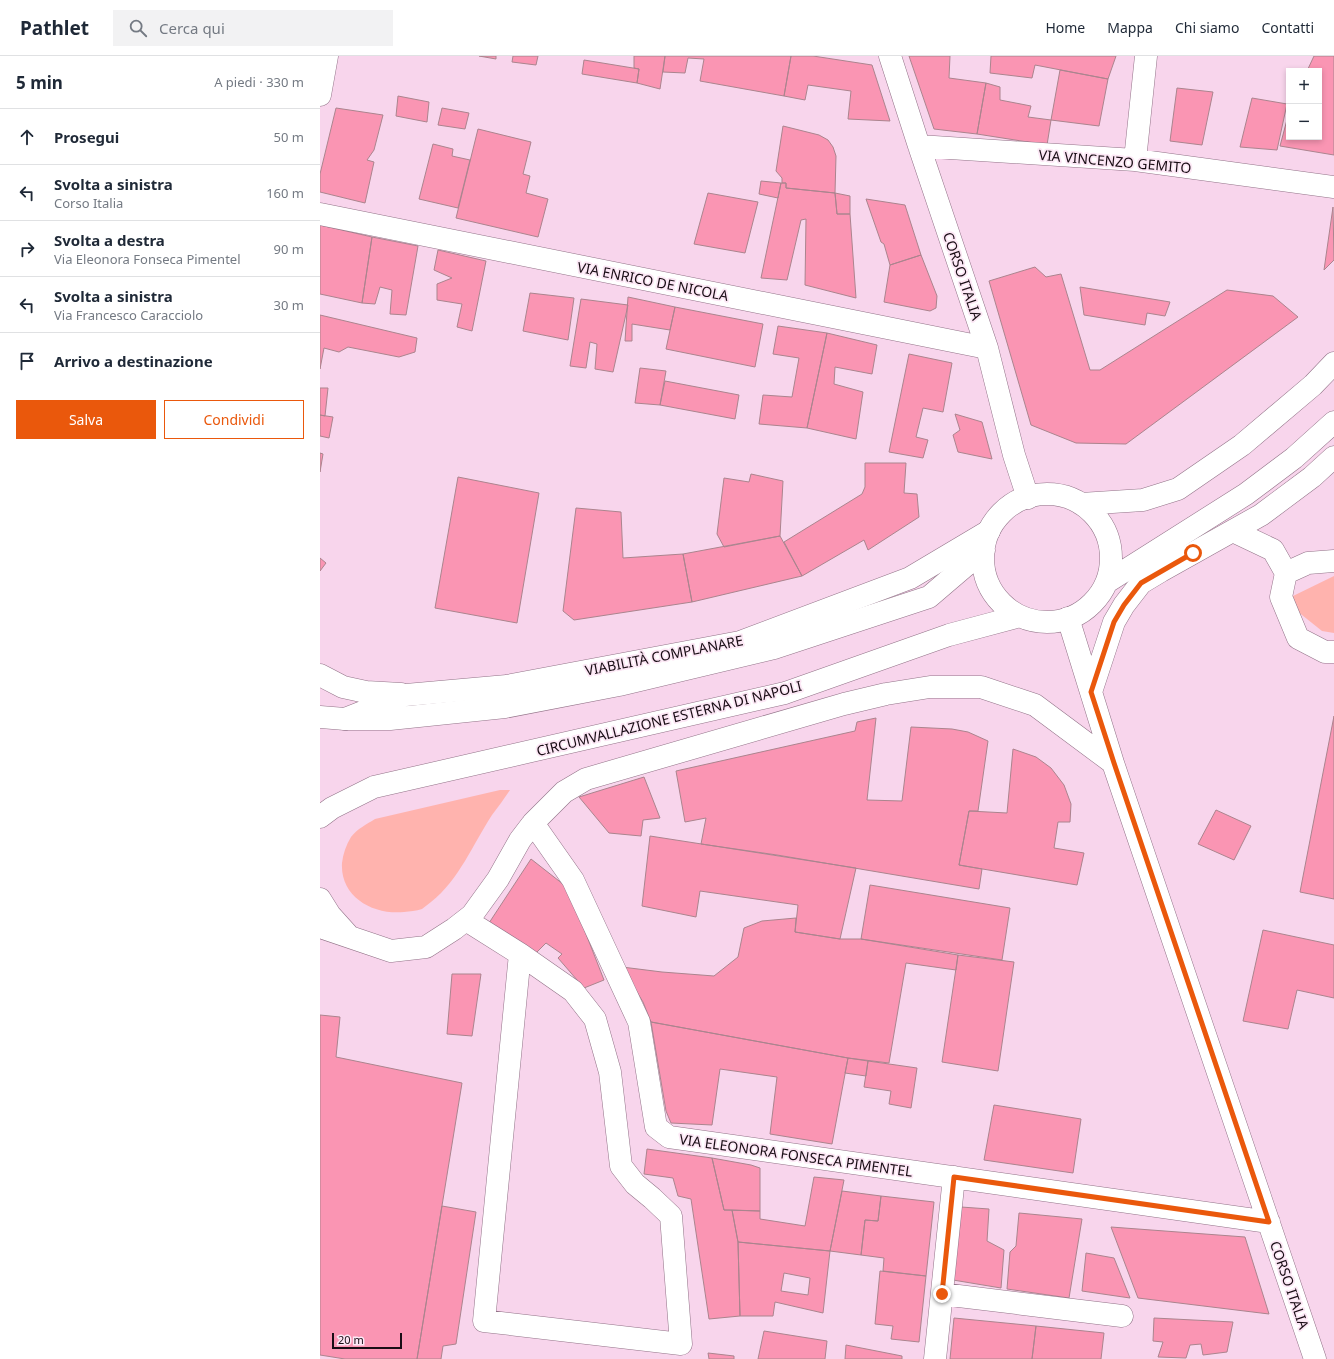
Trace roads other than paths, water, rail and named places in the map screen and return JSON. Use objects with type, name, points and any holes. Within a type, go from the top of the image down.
[{"type":"main road","points":[[320,95],[327,56]]},
{"type":"main road","name":"CORSO ITALIA","points":[[890,56],[987,348],[1014,455],[1028,498]]},
{"type":"main road","points":[[1135,160],[1146,56]]},
{"type":"main road","name":"VIA VINCENZO GEMITO","points":[[919,146],[1135,160],[1334,187]]},
{"type":"main road","name":"VIA ENRICO DE NICOLA","points":[[320,214],[987,348]]},
{"type":"main road","points":[[1081,504],[1143,500],[1178,489],[1242,445],[1314,385],[1334,363]]},
{"type":"main road","points":[[1107,582],[1246,494],[1294,458],[1334,422]]},
{"type":"main road","points":[[1091,692],[1114,622],[1124,605],[1141,583],[1161,570],[1261,515],[1312,477],[1334,457]]},
{"type":"main road","points":[[320,717],[346,719],[390,719],[505,707],[619,685],[774,648],[929,597],[987,540],[1001,514],[1017,502],[1038,495],[1060,496],[1081,504],[1098,518],[1108,538],[1111,560],[1107,582],[1095,601],[1078,615],[1059,621],[1039,622],[1020,616],[1003,605],[991,589],[984,570],[987,540]]},
{"type":"main road","points":[[1233,531],[1273,550],[1286,572],[1281,597],[1298,638],[1325,652],[1334,652]]},
{"type":"main road","name":"VIABILITÀ COMPLANARE","points":[[346,719],[406,695],[507,686],[740,642],[910,578],[987,540]]},
{"type":"main road","points":[[1286,572],[1308,563],[1334,561]]},
{"type":"main road","name":"CIRCUMVALLAZIONE ESTERNA DI NAPOLI","points":[[320,817],[332,808],[374,787],[785,693],[949,635],[1020,616]]},
{"type":"main road","name":"CORSO ITALIA","points":[[1068,618],[1114,763],[1315,1359]]},
{"type":"main road","points":[[320,675],[343,687],[366,692],[406,695],[453,712]]},
{"type":"main road","points":[[320,926],[391,951],[426,946],[454,929],[472,915],[498,879],[520,840],[533,823],[564,792],[586,779],[844,704],[886,694],[930,687],[981,686],[1035,705],[1114,763]]},
{"type":"main road","name":"VIA ELEONORA FONSECA PIMENTEL","points":[[533,823],[573,880],[639,1022],[656,1127],[669,1137],[1269,1222]]},
{"type":"main road","points":[[320,899],[330,915],[349,936]]},
{"type":"main road","points":[[466,920],[520,954],[573,991],[595,1019],[610,1072],[622,1166],[635,1184],[671,1216],[681,1344],[484,1321],[520,954]]},
{"type":"main road","points":[[935,1359],[954,1177]]},
{"type":"main road","points":[[942,1294],[1122,1316]]}]
